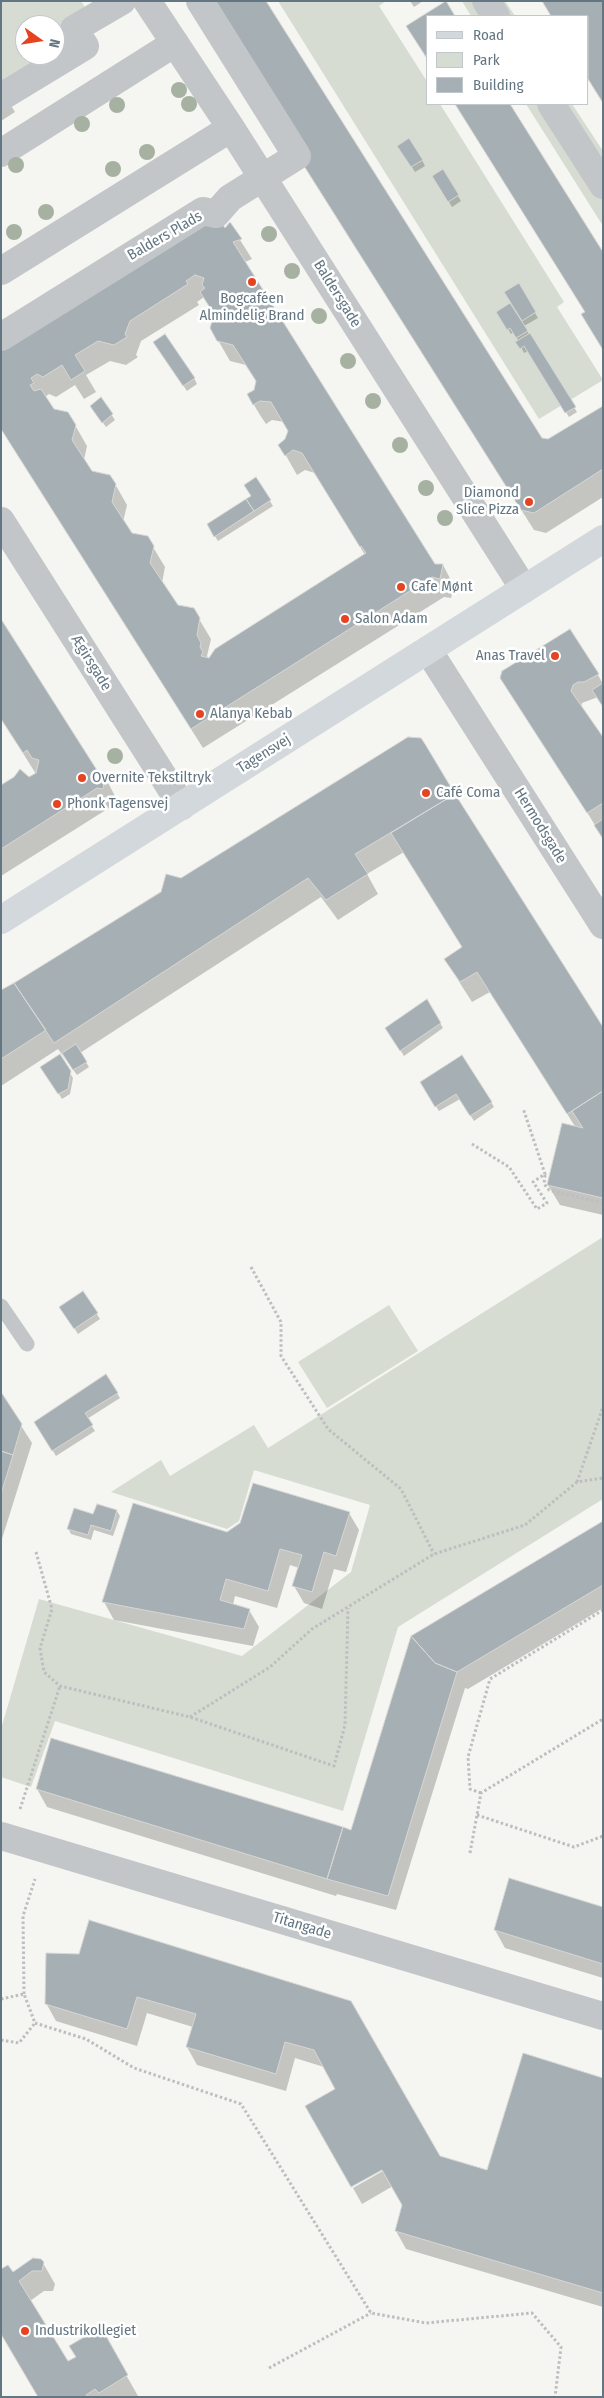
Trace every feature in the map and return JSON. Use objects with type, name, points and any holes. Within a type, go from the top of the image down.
[{"type":"street","points":[[1,97],[85,46],[74,30],[122,1]]},
{"type":"street","name":"Baldersgade","points":[[148,1],[263,178],[524,589]]},
{"type":"street","name":"Balders Plads","points":[[1,337],[203,211],[216,214],[230,198],[297,156],[200,1]]},
{"type":"street","points":[[486,1],[495,15]]},
{"type":"street","points":[[1,153],[175,44]]},
{"type":"street","points":[[552,105],[603,185]]},
{"type":"street","points":[[1,271],[231,128]]},
{"type":"street","name":"Ægirsgade","points":[[1,521],[182,806]]},
{"type":"street","name":"Tagensvej","points":[[1,920],[603,539]]},
{"type":"street","name":"Hermodsgade","points":[[428,650],[603,925]]},
{"type":"street","name":"Titangade","points":[[6,1837],[603,2016]]},
{"type":"lane","points":[[1,1306],[27,1344]]},
{"type":"path","points":[[522,1108],[545,1174],[544,1184],[549,1190],[603,1203]]},
{"type":"path","points":[[472,1144],[509,1167],[537,1209],[547,1204],[533,1182],[545,1174]]},
{"type":"path","points":[[251,1267],[281,1322],[281,1356],[328,1429],[401,1489],[434,1554]]},
{"type":"path","points":[[577,1482],[603,1407]]},
{"type":"path","points":[[190,1717],[270,1667],[312,1629],[434,1554],[525,1525],[577,1482],[603,1478]]},
{"type":"path","points":[[36,1552],[52,1609],[40,1648],[44,1672],[60,1686],[190,1717],[334,1766],[345,1725],[348,1608]]},
{"type":"path","points":[[481,1794],[470,1789],[468,1757],[490,1679],[603,1610]]},
{"type":"path","points":[[6,1837],[60,1686]]},
{"type":"path","points":[[470,1854],[481,1794],[603,1719]]},
{"type":"path","points":[[477,1815],[574,1847],[603,1836]]},
{"type":"path","points":[[35,2023],[24,1994],[23,1916],[45,1849]]},
{"type":"path","points":[[1,1998],[24,1994]]},
{"type":"path","points":[[2,2041],[20,2043],[35,2023]]},
{"type":"path","points":[[35,2023],[86,2038],[134,2068],[241,2104],[371,2313]]},
{"type":"path","points":[[269,2368],[371,2313],[426,2323],[532,2314],[562,2347],[555,2397]]},
{"type":"green space","points":[[1,1],[81,1],[92,18],[85,46],[65,56],[65,15],[15,15],[15,65],[45,65],[1,86]]},
{"type":"green space","points":[[278,1],[386,1],[379,6],[426,80],[426,105],[441,105],[564,302],[557,307],[603,380],[539,419]]},
{"type":"green space","points":[[462,1],[505,1],[514,15],[470,15]]},
{"type":"green space","points":[[527,105],[573,105],[603,151],[603,226]]},
{"type":"green space","points":[[603,1237],[603,1499],[398,1627],[343,1811],[55,1721],[31,1787],[1,1777],[1,1729],[39,1599],[242,1656],[351,1572],[370,1505],[254,1470],[239,1521],[227,1529],[111,1492],[161,1460],[170,1476],[254,1425],[268,1448]]},
{"type":"green space","points":[[389,1305],[418,1351],[327,1408],[298,1362]]},
{"type":"building","points":[[200,1],[266,1],[542,438],[548,439],[603,406],[603,469],[534,513],[521,510]]},
{"type":"building","points":[[446,1],[454,15],[426,15],[426,57],[406,26]]},
{"type":"building","points":[[542,1],[603,1],[603,103],[589,81],[589,15],[550,15]]},
{"type":"building","points":[[74,29],[82,41],[65,52],[65,35]]},
{"type":"building","points":[[34,65],[46,65],[37,71]]},
{"type":"building","points":[[456,105],[511,105],[603,252],[603,350],[581,314],[585,312]]},
{"type":"building","points":[[409,138],[423,160],[411,167],[397,146]]},
{"type":"building","points":[[443,169],[459,195],[448,202],[432,176]]},
{"type":"building","points":[[216,214],[225,228],[230,222],[242,239],[233,242],[435,564],[443,564],[440,579],[432,577],[191,729],[1,429],[1,337]],"holes":[[[195,275],[204,278],[202,285],[205,288],[200,292],[214,314],[210,328],[217,341],[233,345],[256,381],[254,390],[247,394],[253,405],[260,401],[271,402],[288,431],[285,439],[278,445],[285,456],[293,450],[302,453],[360,547],[366,553],[215,649],[209,658],[201,656],[203,652],[197,635],[200,618],[194,608],[178,605],[150,563],[154,546],[148,536],[132,533],[112,502],[116,484],[110,475],[92,471],[72,440],[76,425],[68,412],[54,409],[41,389],[34,391],[30,385],[34,383],[31,378],[37,374],[43,377],[62,365],[71,380],[85,371],[75,355],[98,341],[114,345],[127,337],[125,334],[130,321],[188,284],[186,281]]]},
{"type":"building","points":[[519,283],[536,312],[522,321],[504,292]]},
{"type":"building","points":[[510,303],[528,331],[516,338],[510,328],[507,330],[496,312]]},
{"type":"building","points":[[530,333],[576,407],[565,413],[524,346],[520,349],[515,342]]},
{"type":"building","points":[[165,334],[195,378],[183,386],[153,342]]},
{"type":"building","points":[[101,397],[113,414],[102,423],[90,406]]},
{"type":"building","points":[[256,477],[271,500],[254,511],[246,499],[251,496],[244,485]]},
{"type":"building","points":[[246,499],[254,511],[214,537],[207,524]]},
{"type":"building","points":[[1,619],[100,775],[105,776],[103,789],[97,788],[1,849],[1,785],[14,777],[20,769],[29,777],[36,773],[39,760],[32,758],[27,750],[23,753],[1,719]]},
{"type":"building","points":[[570,629],[599,674],[584,682],[578,682],[573,685],[571,691],[603,737],[603,803],[587,813],[500,678],[502,671]]},
{"type":"building","points":[[603,683],[603,707],[592,690]]},
{"type":"building","points":[[408,737],[421,738],[455,794],[355,854],[368,874],[326,900],[308,878],[54,1043],[14,983],[161,892],[166,874],[181,878]]},
{"type":"building","points":[[455,794],[603,1027],[603,1091],[567,1114],[477,972],[460,982],[444,959],[462,947],[391,833]]},
{"type":"building","points":[[603,819],[603,839],[594,825]]},
{"type":"building","points":[[14,983],[46,1030],[1,1059],[1,990]]},
{"type":"building","points":[[427,999],[441,1023],[400,1051],[385,1028]]},
{"type":"building","points":[[76,1044],[87,1062],[73,1070],[62,1053]]},
{"type":"building","points":[[60,1054],[71,1071],[68,1089],[58,1094],[40,1067]]},
{"type":"building","points":[[462,1055],[492,1102],[470,1116],[456,1094],[435,1107],[420,1082]]},
{"type":"building","points":[[603,1091],[603,1198],[547,1185],[562,1123],[583,1128],[572,1111]]},
{"type":"building","points":[[83,1291],[98,1313],[74,1329],[59,1307]]},
{"type":"building","points":[[106,1374],[118,1393],[85,1413],[93,1425],[52,1451],[34,1422]]},
{"type":"building","points":[[1,1392],[22,1424],[13,1455],[1,1451]]},
{"type":"building","points":[[1,1451],[13,1455],[1,1494]]},
{"type":"building","points":[[253,1483],[350,1512],[336,1556],[324,1552],[312,1592],[292,1586],[302,1555],[280,1549],[268,1591],[226,1579],[220,1600],[250,1609],[244,1629],[102,1602],[133,1503],[227,1532],[240,1523]]},
{"type":"building","points":[[97,1504],[117,1510],[111,1531],[91,1525],[88,1535],[67,1529],[74,1508],[93,1514]]},
{"type":"building","points":[[603,1521],[603,1585],[457,1672],[435,1663],[411,1636]]},
{"type":"building","points":[[411,1636],[435,1663],[457,1672],[388,1896],[327,1879],[343,1827],[351,1830]]},
{"type":"building","points":[[51,1738],[343,1827],[327,1879],[36,1789]]},
{"type":"building","points":[[509,1878],[603,1907],[603,1964],[494,1930]]},
{"type":"building","points":[[89,1920],[351,2001],[440,2156],[487,2170],[523,2053],[603,2078],[603,2293],[395,2231],[402,2205],[382,2170],[351,2187],[305,2106],[335,2089],[314,2050],[285,2042],[276,2074],[186,2047],[196,2014],[137,1997],[127,2029],[45,2004],[46,1953],[79,1954]]},
{"type":"building","name":"Industrikollegiet","points":[[33,2258],[41,2259],[44,2262],[42,2271],[32,2271],[19,2281],[68,2361],[76,2357],[69,2346],[101,2327],[128,2375],[99,2393],[95,2389],[86,2395],[87,2397],[38,2397],[1,2334],[1,2269],[8,2265],[13,2272]]},
{"type":"place","name":"Bogcaféen Almindelig Brand","points":[[252,282]]},
{"type":"place","name":"Diamond Slice Pizza","points":[[529,502]]},
{"type":"place","name":"Cafe Mønt","points":[[401,587]]},
{"type":"place","name":"Salon Adam","points":[[345,619]]},
{"type":"place","name":"Anas Travel","points":[[555,656]]},
{"type":"place","name":"Alanya Kebab","points":[[200,714]]},
{"type":"place","name":"Overnite Tekstiltryk","points":[[82,778]]},
{"type":"place","name":"Café Coma","points":[[426,793]]},
{"type":"place","name":"Phonk Tagensvej","points":[[57,804]]},
{"type":"place","name":"Industrikollegiet","points":[[25,2331]]}]
